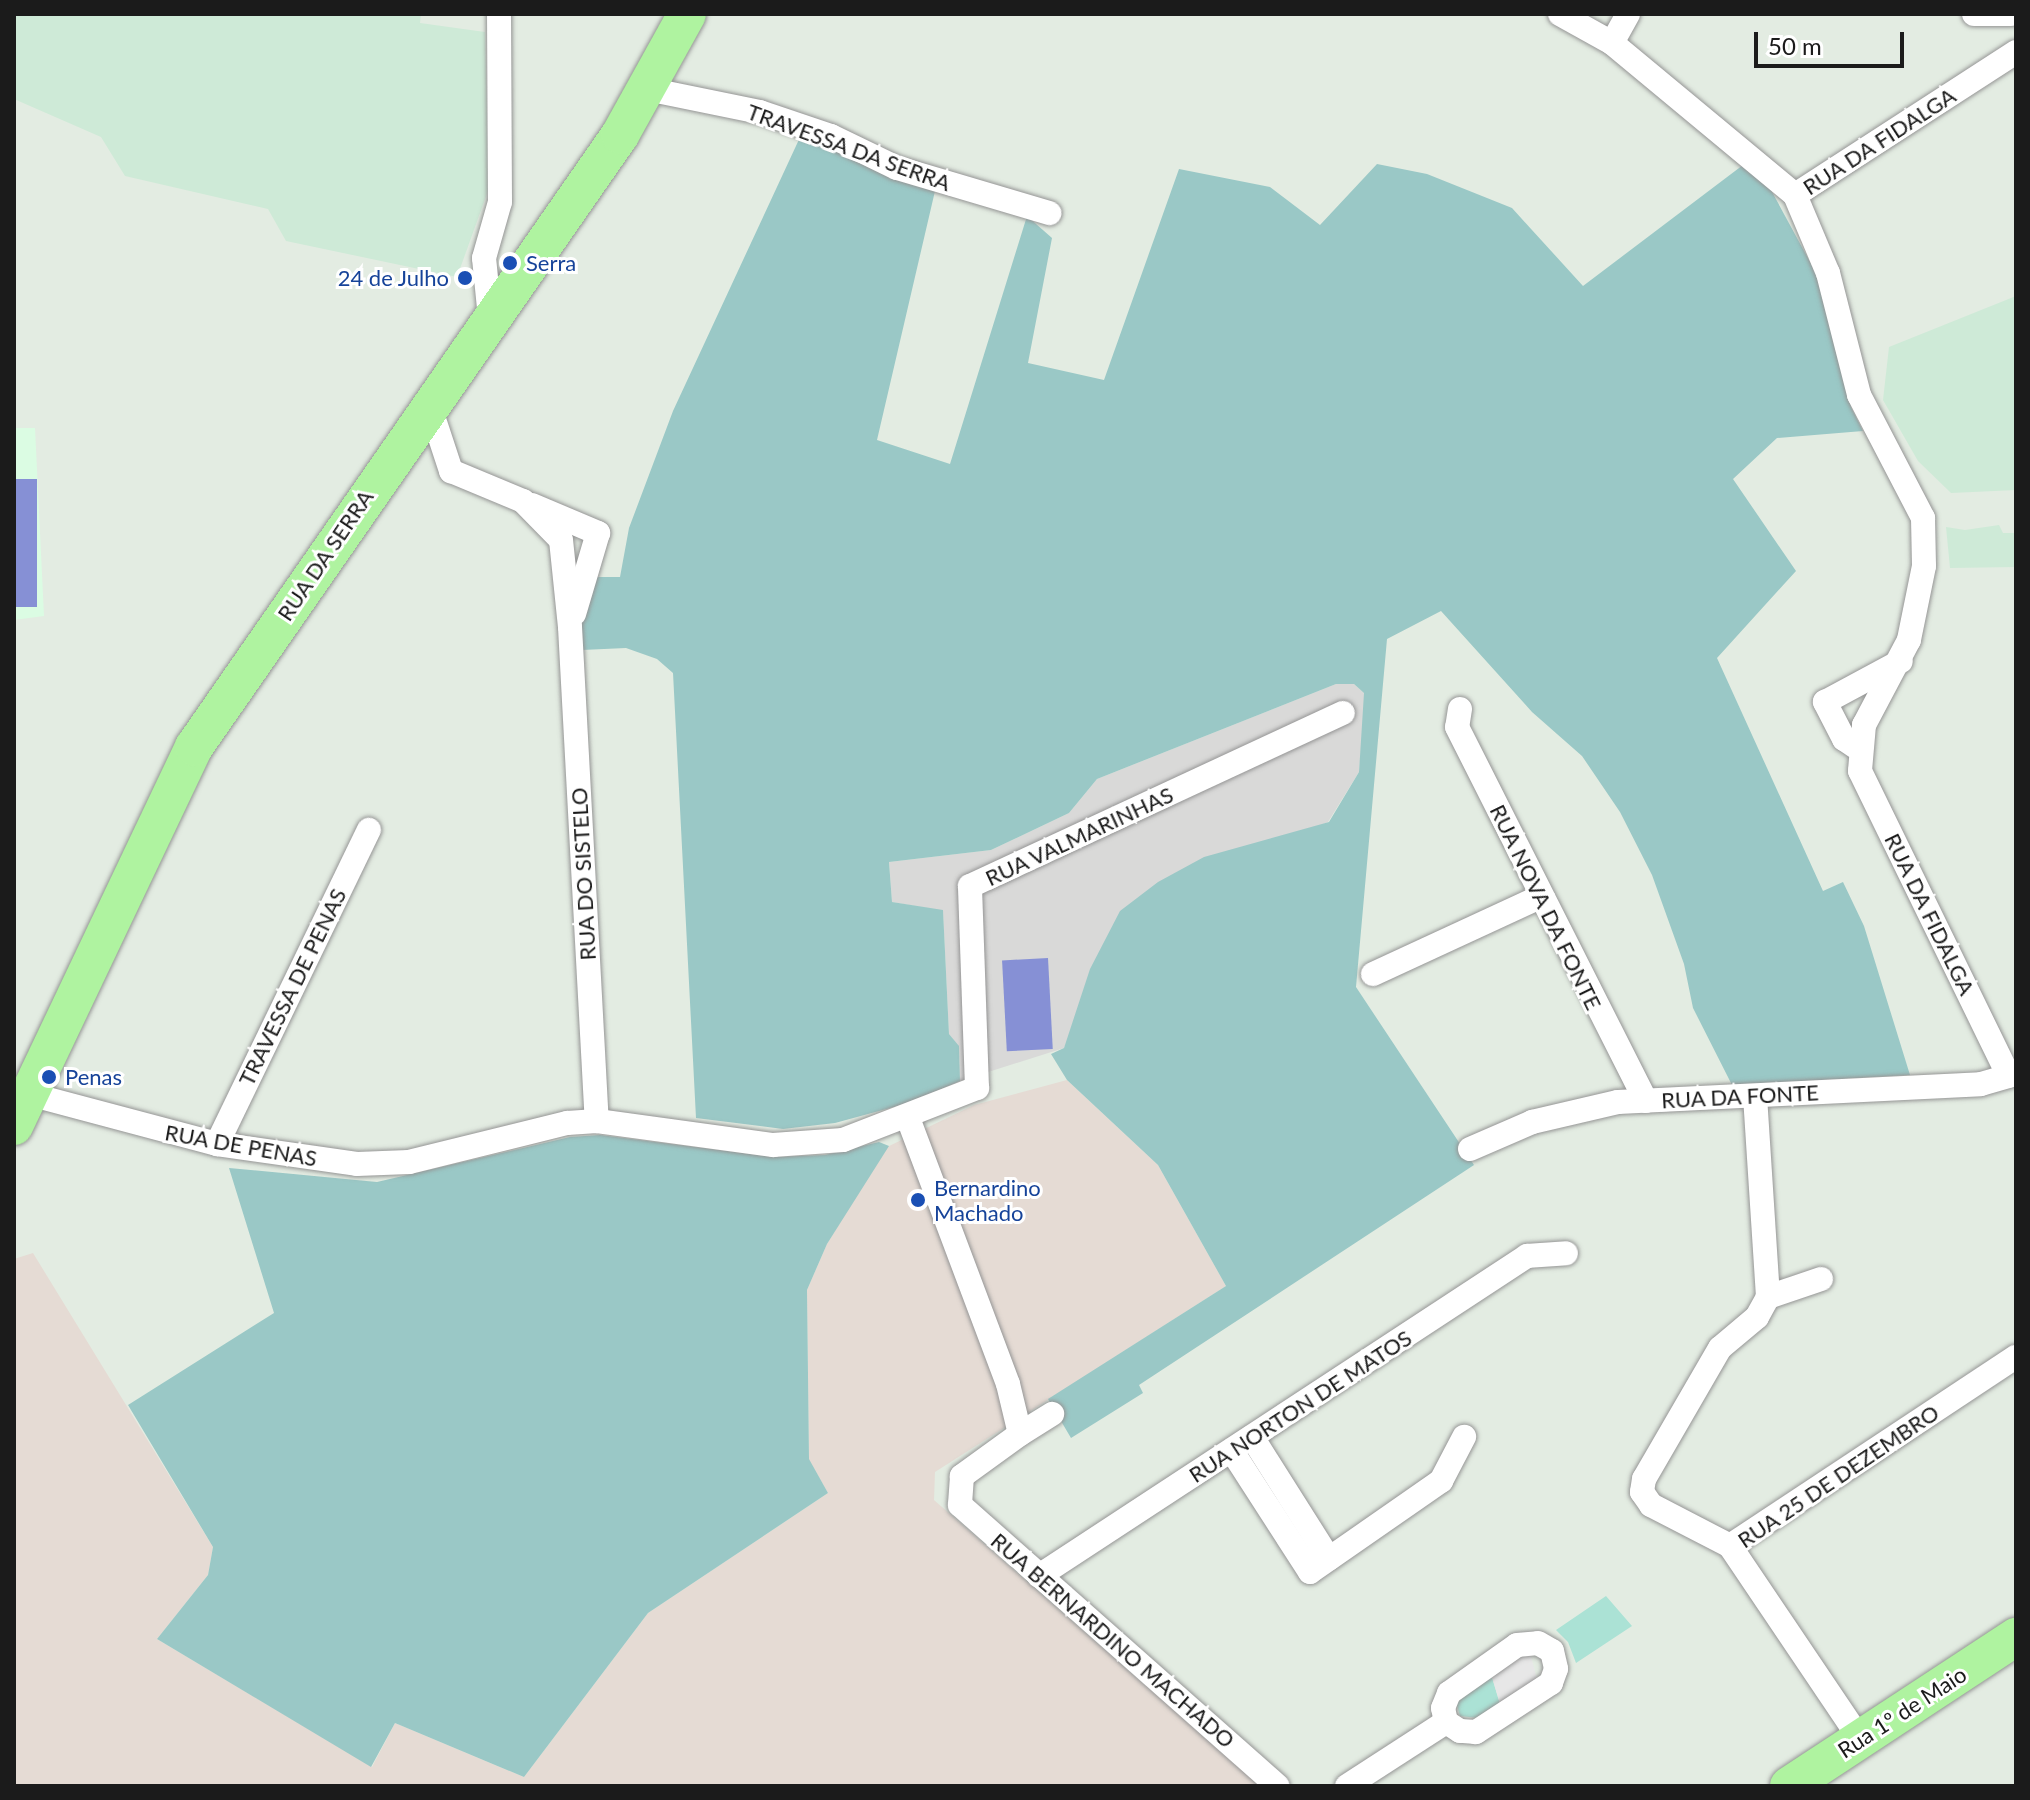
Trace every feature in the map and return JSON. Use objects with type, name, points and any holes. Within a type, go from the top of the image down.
[{"type":"main road","name":"RUA DA SERRA","points":[[21,1110],[194,747],[647,89],[687,14]]},
{"type":"main road","name":"Rua 1º de Maio","points":[[1789,1786],[2016,1637]]},
{"type":"street","points":[[490,318],[484,258],[500,202],[499,14]]},
{"type":"street","points":[[1560,14],[1612,43],[1795,195]]},
{"type":"street","points":[[1612,43],[1628,14]]},
{"type":"street","points":[[1974,14],[2011,14]]},
{"type":"street","name":"RUA DA FIDALGA","points":[[2013,1075],[1860,771],[1859,749],[1864,725],[1901,661],[1924,566],[1923,518],[1859,395],[1828,273],[1795,195],[2016,52]]},
{"type":"street","name":"TRAVESSA DA SERRA","points":[[647,89],[760,112],[831,136],[897,168],[1049,213]]},
{"type":"street","name":"RUA DO SISTELO","points":[[429,404],[451,471],[598,533],[570,627]]},
{"type":"street","name":"RUA DO SISTELO","points":[[523,501],[561,540],[570,627],[597,1121]]},
{"type":"street","name":"RUA DA FIDALGA","points":[[1859,749],[1844,739],[1825,702],[1901,661]]},
{"type":"street","name":"RUA NOVA DA FONTE","points":[[1460,709],[1457,727],[1540,897],[1646,1101]]},
{"type":"street","name":"RUA VALMARINHAS","points":[[908,1118],[977,1088],[970,886],[1343,713]]},
{"type":"street","name":"TRAVESSA DE PENAS","points":[[217,1144],[369,830]]},
{"type":"street","points":[[1373,974],[1540,897]]},
{"type":"street","name":"RUA DA FONTE","points":[[1470,1149],[1578,1110],[1646,1101],[1981,1084],[2013,1075]]},
{"type":"street","points":[[1730,1546],[1651,1505],[1642,1492],[1644,1479],[1720,1348],[1757,1317],[1768,1297],[1755,1096]]},
{"type":"street","name":"RUA DE PENAS","points":[[21,1110],[288,1158],[409,1162],[567,1123],[597,1121],[773,1145],[843,1140],[908,1118]]},
{"type":"street","points":[[908,1118],[1008,1384],[1020,1434],[1052,1414]]},
{"type":"street","name":"RUA NORTON DE MATOS","points":[[1039,1576],[1527,1256],[1566,1253]]},
{"type":"street","points":[[1768,1297],[1821,1279]]},
{"type":"street","name":"RUA 25 DE DEZEMBRO","points":[[1860,1739],[1730,1546],[2016,1357]]},
{"type":"street","name":"RUA BERNARDINO MACHADO","points":[[1020,1434],[962,1476],[958,1488],[960,1505],[1278,1786]]},
{"type":"street","points":[[1242,1444],[1310,1572],[1441,1481],[1464,1437]]},
{"type":"street","points":[[1538,1643],[1552,1651],[1556,1669],[1551,1683],[1476,1732],[1460,1731],[1446,1722],[1449,1693],[1517,1645],[1538,1643]]},
{"type":"street","points":[[1347,1786],[1446,1722]]},
{"type":"shaded area","points":[[14,14],[421,14],[420,23],[485,32],[489,188],[457,277],[286,241],[268,209],[125,176],[101,137],[14,99]]},
{"type":"shaded area","points":[[802,133],[935,191],[877,440],[950,464],[1027,216],[1052,238],[1028,363],[1104,380],[1179,169],[1270,187],[1320,225],[1377,164],[1427,174],[1512,208],[1583,286],[1743,165],[1771,190],[1822,284],[1851,407],[1863,431],[1777,438],[1733,479],[1796,571],[1717,658],[1823,891],[1843,882],[1864,926],[1910,1075],[1732,1085],[1693,1008],[1684,964],[1652,875],[1620,812],[1582,756],[1532,712],[1441,611],[1387,639],[1356,987],[1474,1165],[1139,1385],[1143,1393],[1071,1438],[1048,1399],[1226,1286],[1158,1165],[1067,1080],[1051,1054],[1064,1048],[1090,969],[1120,911],[1158,882],[1204,857],[1329,822],[1359,772],[1364,693],[1354,684],[1336,684],[1097,779],[1069,813],[991,850],[889,862],[892,902],[943,910],[949,1034],[959,1046],[960,1081],[912,1102],[835,1123],[783,1129],[696,1118],[673,673],[657,659],[626,648],[582,650],[579,619],[596,577],[620,577],[629,528],[673,411]]},
{"type":"shaded area","points":[[2016,296],[2016,490],[1951,493],[1918,461],[1883,400],[1889,347]]},
{"type":"shaded area","points":[[14,428],[35,428],[44,616],[14,620]]},
{"type":"shaded area","points":[[14,479],[37,479],[37,607],[14,607]]},
{"type":"shaded area","points":[[1999,525],[2003,533],[2016,533],[2016,567],[1950,568],[1946,527],[1965,530]]},
{"type":"shaded area","points":[[1336,684],[1354,684],[1364,693],[1365,705],[1359,772],[1328,822],[1306,832],[1069,1036],[1064,1048],[960,1081],[959,1047],[949,1034],[943,911],[892,902],[889,862],[991,850],[1069,813],[1097,779]]},
{"type":"shaded area","points":[[1048,958],[1053,1049],[1007,1051],[1002,960]]},
{"type":"shaded area","points":[[1067,1080],[1158,1165],[1226,1286],[935,1472],[934,1500],[1260,1786],[14,1786],[14,1259],[33,1253],[213,1547],[208,1575],[157,1639],[372,1767],[395,1723],[524,1777],[648,1613],[828,1493],[809,1460],[807,1290],[827,1244],[885,1148],[974,1105]]},
{"type":"shaded area","points":[[600,1135],[774,1157],[825,1155],[879,1142],[889,1146],[827,1244],[807,1290],[809,1459],[828,1493],[648,1613],[524,1777],[395,1723],[371,1767],[157,1639],[208,1575],[213,1547],[128,1405],[274,1313],[229,1168],[377,1182],[570,1137]]},
{"type":"shaded area","points":[[1606,1596],[1632,1626],[1576,1663],[1568,1642],[1556,1630]]},
{"type":"shaded area","points":[[1529,1649],[1537,1679],[1500,1704],[1491,1674]]},
{"type":"shaded area","points":[[1491,1674],[1500,1704],[1478,1718],[1460,1716],[1456,1702]]},
{"type":"place","name":"Serra","points":[[510,263]]},
{"type":"place","name":"24 de Julho","points":[[465,278]]},
{"type":"place","name":"Penas","points":[[49,1077]]},
{"type":"place","name":"Bernardino Machado","points":[[918,1200]]}]
